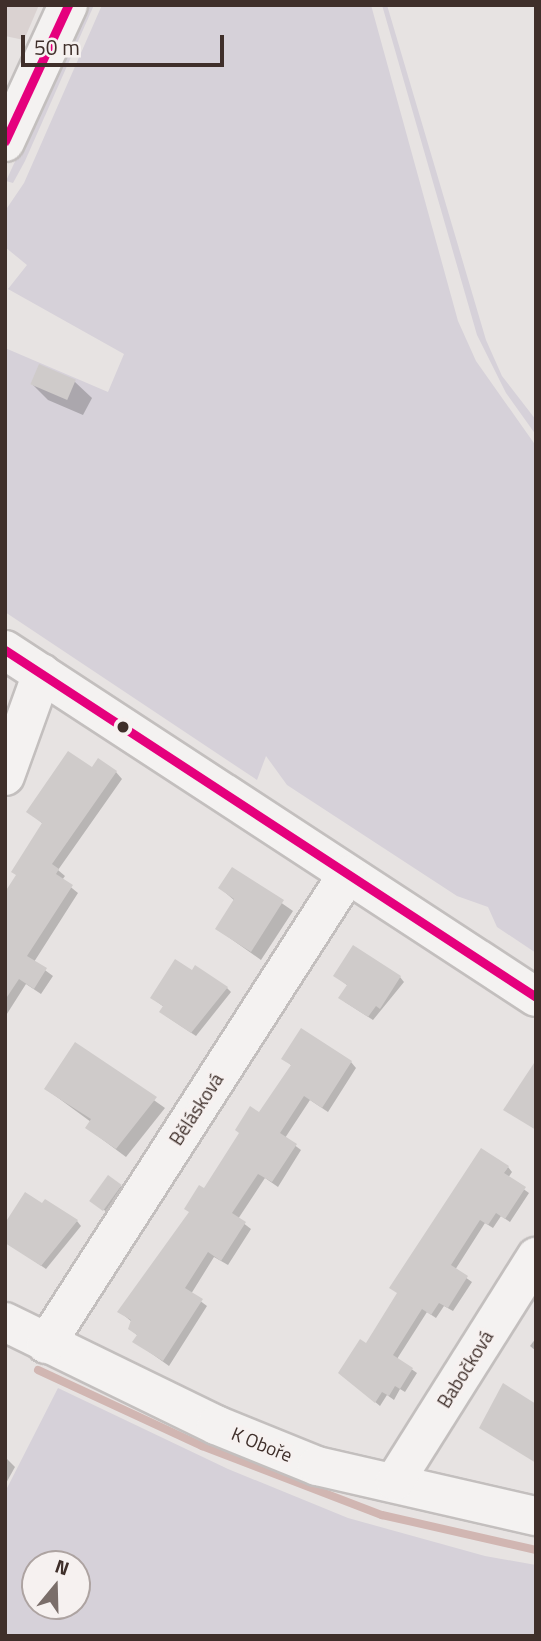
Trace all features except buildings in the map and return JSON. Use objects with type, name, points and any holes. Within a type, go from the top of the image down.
[{"type":"street","points":[[5,142],[68,5]]},
{"type":"street","points":[[5,650],[536,997]]},
{"type":"street","points":[[5,776],[42,673]]},
{"type":"street","name":"Bělásková","points":[[46,1344],[347,875]]},
{"type":"street","name":"Babočková","points":[[395,1481],[536,1256]]},
{"type":"street","name":"K Oboře","points":[[5,1322],[216,1426],[317,1466],[395,1481],[536,1516]]},
{"type":"shaded area","points":[[5,5],[39,5],[24,40],[5,36]]},
{"type":"shaded area","points":[[87,5],[94,5],[25,161],[13,183],[6,181]]},
{"type":"shaded area","points":[[102,5],[371,5],[458,321],[476,361],[536,446],[536,953],[497,927],[488,907],[457,896],[287,785],[266,756],[257,780],[5,612],[5,348],[108,392],[124,354],[8,289],[27,265],[5,247],[5,211],[24,183]]},
{"type":"shaded area","points":[[382,5],[387,5],[486,340],[502,376],[536,420],[536,435],[506,393],[477,335]]},
{"type":"shaded area","points":[[58,1388],[228,1469],[348,1518],[485,1556],[536,1565],[536,1636],[5,1636],[5,1492]]},
{"type":"waterway","points":[[38,1370],[202,1446],[382,1515],[536,1550]]},
{"type":"transit line","points":[[5,141],[68,5]]},
{"type":"transit line","points":[[5,650],[536,997]]}]
